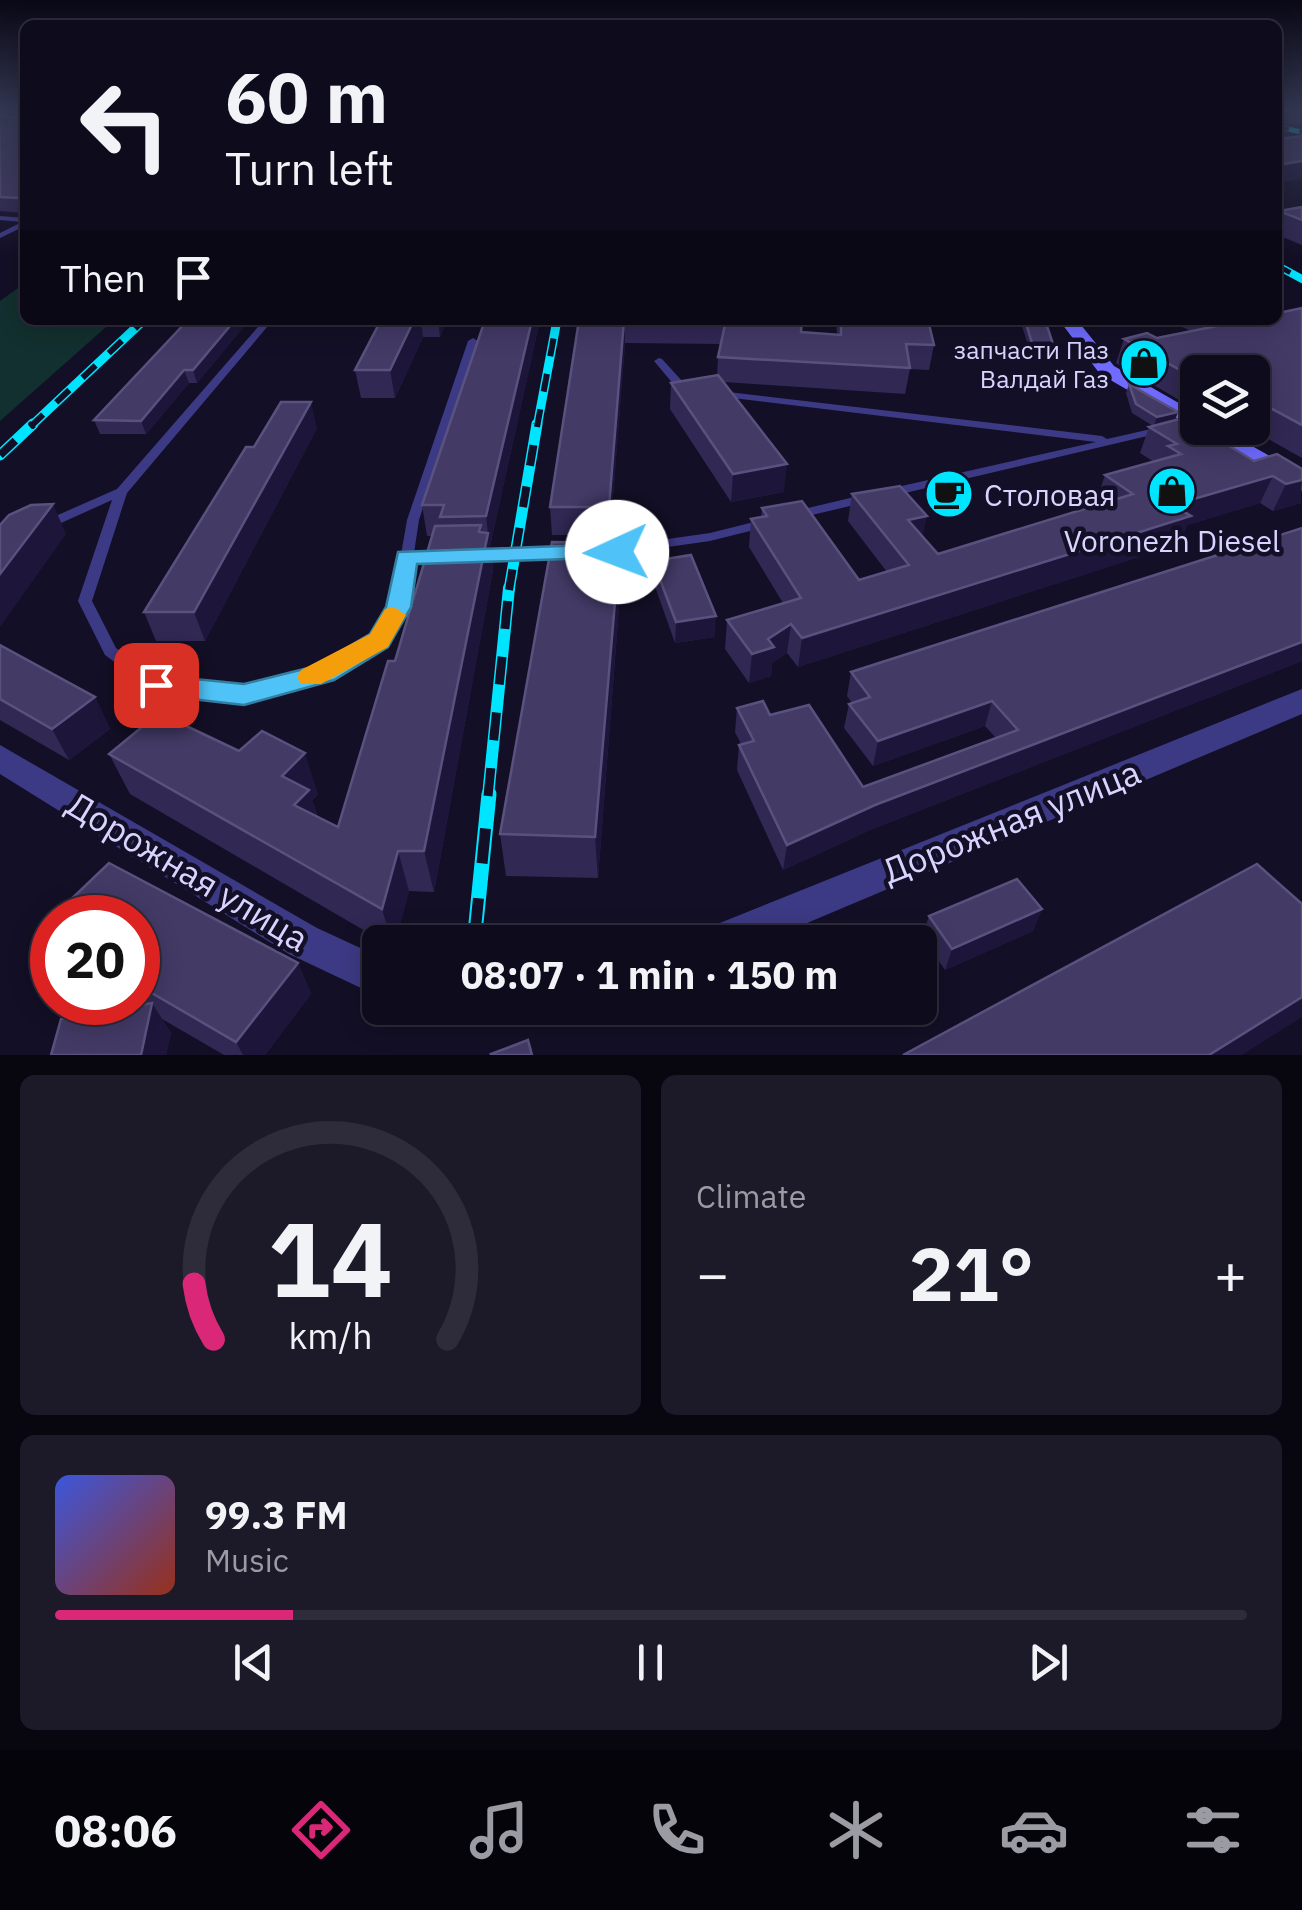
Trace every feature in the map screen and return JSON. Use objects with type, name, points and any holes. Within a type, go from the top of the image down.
[{"type":"street","points":[[1072,325],[1107,370],[1180,413]]},
{"type":"street","points":[[1235,445],[1302,484]]},
{"type":"street","name":"Дорожная улица","points":[[761,925],[1302,701]]},
{"type":"street","name":"Дорожная улица","points":[[0,758],[303,940],[362,968]]},
{"type":"lane","points":[[265,325],[121,492],[85,601],[110,650],[156,685],[244,694],[325,673],[379,641],[398,607],[413,520],[473,341]]},
{"type":"lane","points":[[659,361],[679,384],[729,396],[1112,440]]},
{"type":"lane","points":[[406,557],[617,552],[710,537],[1180,426]]},
{"type":"lane","points":[[40,528],[121,492]]},
{"type":"green space","points":[[20,287],[20,325],[108,325],[0,421],[0,301]]},
{"type":"building","points":[[0,160],[20,160],[20,197],[0,197]]},
{"type":"building","points":[[1302,207],[1302,220],[1282,212]]},
{"type":"building","points":[[1302,308],[1302,425],[1270,408],[1270,355],[1180,355],[1180,370],[1124,339],[1147,333],[1157,338],[1222,325],[1282,325],[1282,312]]},
{"type":"building","points":[[183,325],[231,325],[193,370],[184,370],[141,421],[94,420]]},
{"type":"building","points":[[378,325],[412,325],[390,370],[355,370]]},
{"type":"building","points":[[483,325],[531,325],[486,516],[440,517],[444,505],[422,505]]},
{"type":"building","points":[[578,325],[624,325],[609,507],[550,507]]},
{"type":"building","points":[[725,325],[802,325],[801,332],[841,335],[841,325],[929,325],[934,345],[906,344],[910,368],[718,357]]},
{"type":"building","points":[[1027,325],[1047,325],[1053,344],[1032,343]]},
{"type":"building","points":[[718,375],[787,464],[733,474],[671,383]]},
{"type":"building","points":[[1129,384],[1178,412],[1157,417],[1136,404]]},
{"type":"building","points":[[281,402],[311,402],[194,612],[144,612],[246,447],[254,447]]},
{"type":"building","points":[[1180,419],[1180,445],[1228,445],[1254,461],[1277,454],[1302,469],[1302,480],[1286,484],[1273,476],[1173,505],[1191,516],[802,638],[791,624],[768,639],[774,647],[752,654],[727,620],[801,598],[751,519],[767,516],[762,508],[802,501],[859,580],[909,565],[852,494],[900,486],[927,516],[908,520],[938,554],[1133,494],[1105,475],[1181,454],[1168,446],[1177,444],[1149,427]]},
{"type":"building","points":[[53,504],[0,574],[0,525],[9,515],[31,505]]},
{"type":"building","points":[[481,525],[479,532],[488,533],[424,851],[398,851],[382,909],[109,754],[159,713],[239,751],[262,731],[305,753],[282,776],[309,790],[294,805],[338,827],[388,661],[395,661],[435,526]]},
{"type":"building","points":[[1302,528],[1302,642],[875,805],[787,845],[739,745],[754,741],[737,708],[763,701],[770,715],[809,705],[863,787],[1018,730],[992,701],[878,741],[849,704],[870,697],[851,672]]},
{"type":"building","points":[[552,542],[620,543],[595,837],[500,834]]},
{"type":"building","points":[[691,555],[716,616],[676,622],[653,561]]},
{"type":"building","points":[[0,645],[95,697],[52,729],[0,699]]},
{"type":"building","points":[[109,863],[298,963],[236,1042],[160,998],[160,895],[76,895]]},
{"type":"building","points":[[1257,864],[1302,904],[1302,997],[1209,1055],[903,1055]]},
{"type":"building","points":[[1017,879],[1042,909],[952,949],[929,916]]},
{"type":"building","points":[[59,1025],[147,1025],[141,1055],[51,1055]]},
{"type":"building","points":[[528,1040],[532,1055],[491,1054]]},
{"type":"railway","points":[[1282,268],[1302,279]]},
{"type":"railway","points":[[30,427],[139,325]]},
{"type":"railway","points":[[537,427],[556,325]]},
{"type":"railway","points":[[0,455],[33,424]]},
{"type":"railway","points":[[509,590],[537,424]]},
{"type":"railway","points":[[488,796],[509,588]]},
{"type":"railway","points":[[476,925],[489,794]]},
{"type":"slow traffic","points":[[311,677],[325,673],[379,641],[394,615]]},
{"type":"place","name":"запчасти Паз Валдай Газ","points":[[1144,363]]},
{"type":"place","name":"Voronezh Diesel","points":[[1172,491]]},
{"type":"place","name":"Столовая","points":[[949,494]]},
{"type":"route","points":[[156,685],[244,694],[325,673],[379,641],[398,607],[406,557],[617,552]]}]
